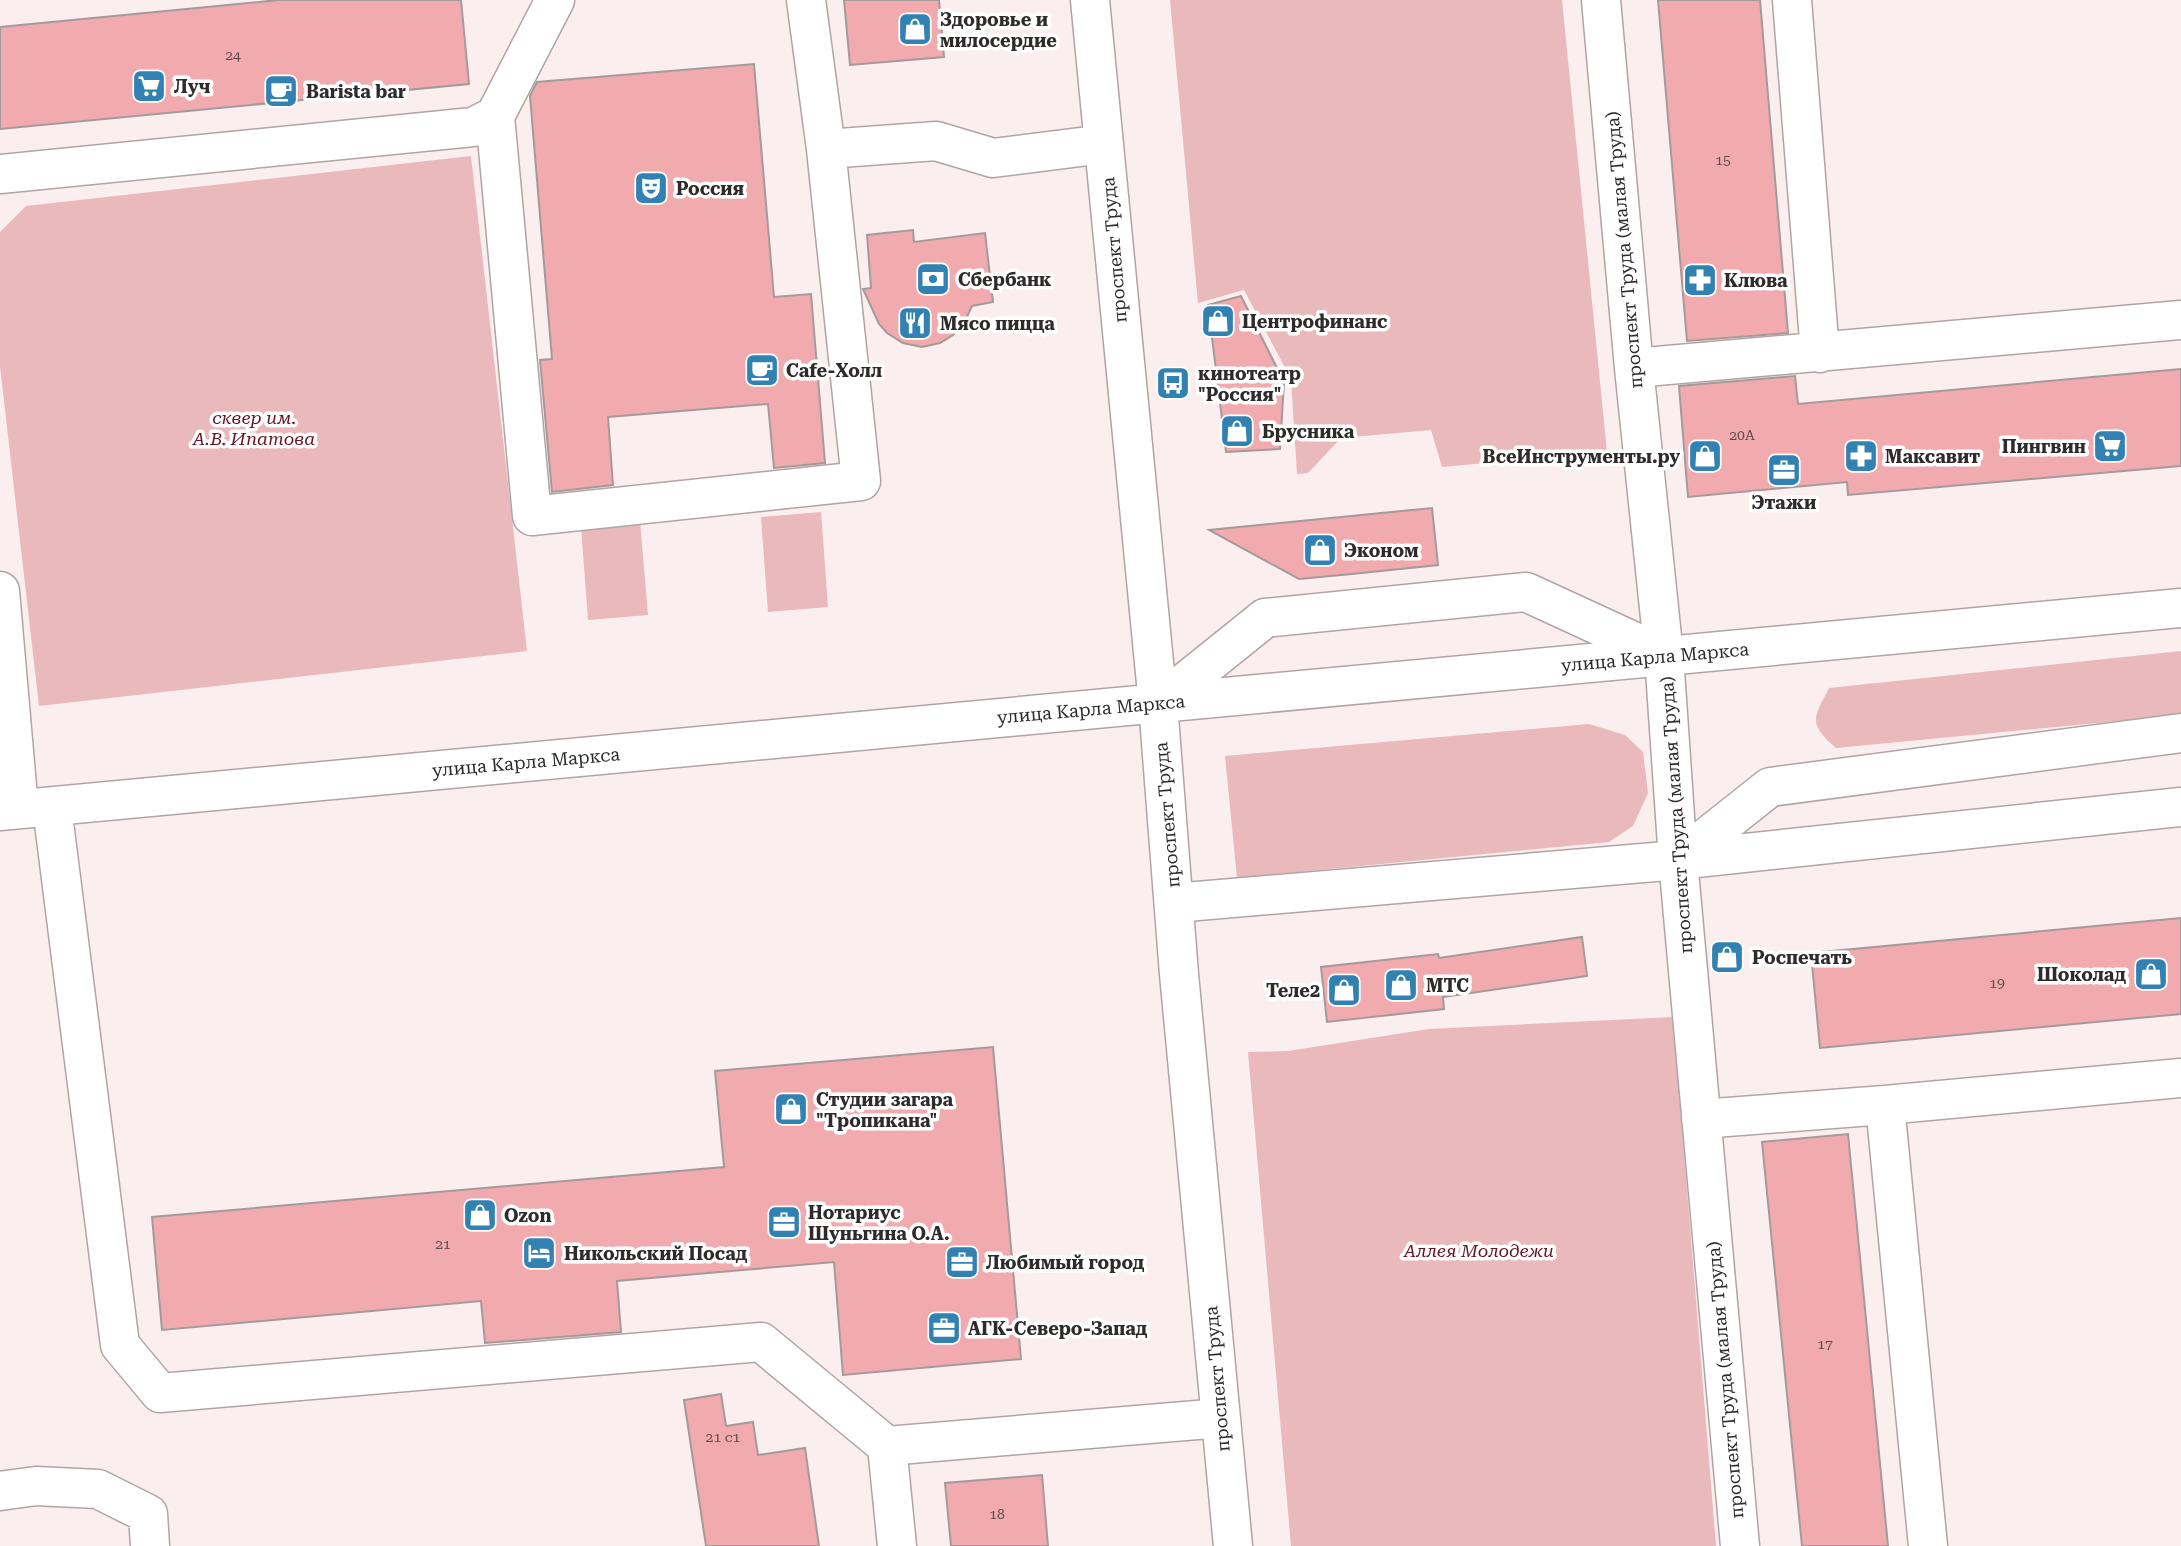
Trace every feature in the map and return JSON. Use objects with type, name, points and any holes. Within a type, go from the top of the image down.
[{"type":"street","points":[[555,0],[495,116],[533,516],[861,481],[827,149],[806,0]]},
{"type":"street","name":"проспект Труда","points":[[1090,0],[1158,704],[1233,1546]]},
{"type":"street","name":"проспект Труда (малая Труда)","points":[[1601,0],[1634,368],[1664,656],[1678,860],[1740,1546]]},
{"type":"street","points":[[1792,0],[1819,353]]},
{"type":"street","points":[[0,174],[473,127],[495,116]]},
{"type":"street","points":[[827,149],[936,141],[993,159],[1104,144]]},
{"type":"street","points":[[1634,368],[2181,320]]},
{"type":"street","points":[[0,591],[24,809],[120,1345],[160,1393],[761,1342],[887,1447],[897,1546]]},
{"type":"street","points":[[1158,704],[1265,618],[1526,592],[1664,656]]},
{"type":"street","name":"улица Карла Маркса","points":[[24,809],[2181,608]]},
{"type":"street","points":[[1678,860],[1770,788],[2181,733]]},
{"type":"street","points":[[1174,903],[1678,860],[2181,807]]},
{"type":"street","points":[[1702,1119],[2181,1078]]},
{"type":"street","points":[[1885,1105],[1928,1546]]},
{"type":"street","points":[[887,1447],[1221,1418]]},
{"type":"street","points":[[0,1491],[36,1486],[98,1489],[148,1514],[150,1546]]},
{"type":"green space","points":[[1170,0],[1562,0],[1607,452],[1442,467],[1431,430],[1341,438],[1308,473],[1297,474],[1291,379],[1244,290],[1198,303]]},
{"type":"green space","name":"сквер им. А.В. Ипатова","points":[[471,156],[527,651],[39,706],[0,366],[0,232],[26,206]]},
{"type":"green space","points":[[821,512],[828,607],[768,612],[761,517]]},
{"type":"green space","points":[[640,521],[648,615],[588,620],[581,526]]},
{"type":"green space","points":[[2181,651],[2181,715],[1836,748],[1817,726],[1819,707],[1829,688]]},
{"type":"green space","points":[[1589,724],[1625,735],[1643,752],[1648,793],[1633,826],[1609,842],[1237,878],[1225,756]]},
{"type":"green space","name":"Аллея Молодежи","points":[[1673,1017],[1716,1546],[1291,1546],[1248,1052],[1288,1051],[1429,1029]]},
{"type":"building","points":[[279,0],[461,0],[469,84],[0,129],[0,27]]},
{"type":"building","points":[[844,0],[939,0],[944,57],[850,65]]},
{"type":"building","points":[[1658,0],[1760,0],[1788,333],[1687,341]]},
{"type":"building","name":"Россия","points":[[754,64],[774,297],[811,294],[825,463],[774,468],[768,404],[608,417],[613,485],[552,492],[540,360],[552,359],[530,96],[537,82]]},
{"type":"building","points":[[913,230],[914,242],[985,233],[993,302],[972,306],[965,321],[953,335],[940,343],[922,347],[903,343],[887,333],[879,324],[863,289],[871,288],[867,235]]},
{"type":"building","points":[[1241,296],[1284,382],[1280,449],[1226,452],[1208,305]]},
{"type":"building","points":[[2181,369],[2181,466],[1848,495],[1847,482],[1688,497],[1679,386],[1795,376],[1798,404]]},
{"type":"building","points":[[1432,508],[1438,565],[1352,574],[1299,579],[1209,530]]},
{"type":"building","points":[[2181,918],[2181,1014],[1820,1048],[1811,953]]},
{"type":"building","points":[[1582,937],[1587,976],[1443,997],[1444,1009],[1327,1022],[1321,967],[1438,954],[1439,958]]},
{"type":"building","points":[[993,1047],[1021,1359],[843,1375],[834,1262],[617,1281],[621,1332],[485,1343],[481,1301],[162,1330],[152,1217],[724,1167],[715,1071]]},
{"type":"building","points":[[1848,1134],[1888,1546],[1802,1546],[1762,1142]]},
{"type":"building","points":[[721,1394],[726,1426],[753,1422],[758,1455],[805,1448],[819,1546],[706,1546],[684,1400]]},
{"type":"building","points":[[1042,1475],[1048,1546],[951,1546],[945,1483]]},
{"type":"place","name":"Здоровье и милосердие","points":[[915,29]]},
{"type":"place","name":"Луч","points":[[149,86]]},
{"type":"place","name":"Barista bar","points":[[281,91]]},
{"type":"place","name":"Россия","points":[[651,188]]},
{"type":"place","name":"Сбербанк","points":[[933,279]]},
{"type":"place","name":"Клюва","points":[[1700,280]]},
{"type":"place","name":"Центрофинанс","points":[[1218,321]]},
{"type":"place","name":"Мясо пицца","points":[[915,323]]},
{"type":"place","name":"Cafe-Холл","points":[[762,370]]},
{"type":"place","name":"кинотеатр \"Россия\"","points":[[1173,383]]},
{"type":"place","name":"Брусника","points":[[1237,431]]},
{"type":"place","name":"Пингвин","points":[[2110,446]]},
{"type":"place","name":"ВсеИнструменты.ру","points":[[1705,456]]},
{"type":"place","name":"Максавит","points":[[1861,456]]},
{"type":"place","name":"Этажи","points":[[1784,470]]},
{"type":"place","name":"Эконом","points":[[1320,550]]},
{"type":"place","name":"Роспечать","points":[[1727,957]]},
{"type":"place","name":"Шоколад","points":[[2151,974]]},
{"type":"place","name":"МТС","points":[[1401,985]]},
{"type":"place","name":"Теле2","points":[[1344,990]]},
{"type":"place","name":"Студии загара \"Тропикана\"","points":[[791,1109]]},
{"type":"place","name":"Ozon","points":[[480,1215]]},
{"type":"place","name":"Нотариус Шуньгина О.А.","points":[[784,1222]]},
{"type":"place","name":"Никольский Посад","points":[[539,1253]]},
{"type":"place","name":"Любимый город","points":[[962,1262]]},
{"type":"place","name":"АГК-Северо-Запад","points":[[944,1328]]}]
